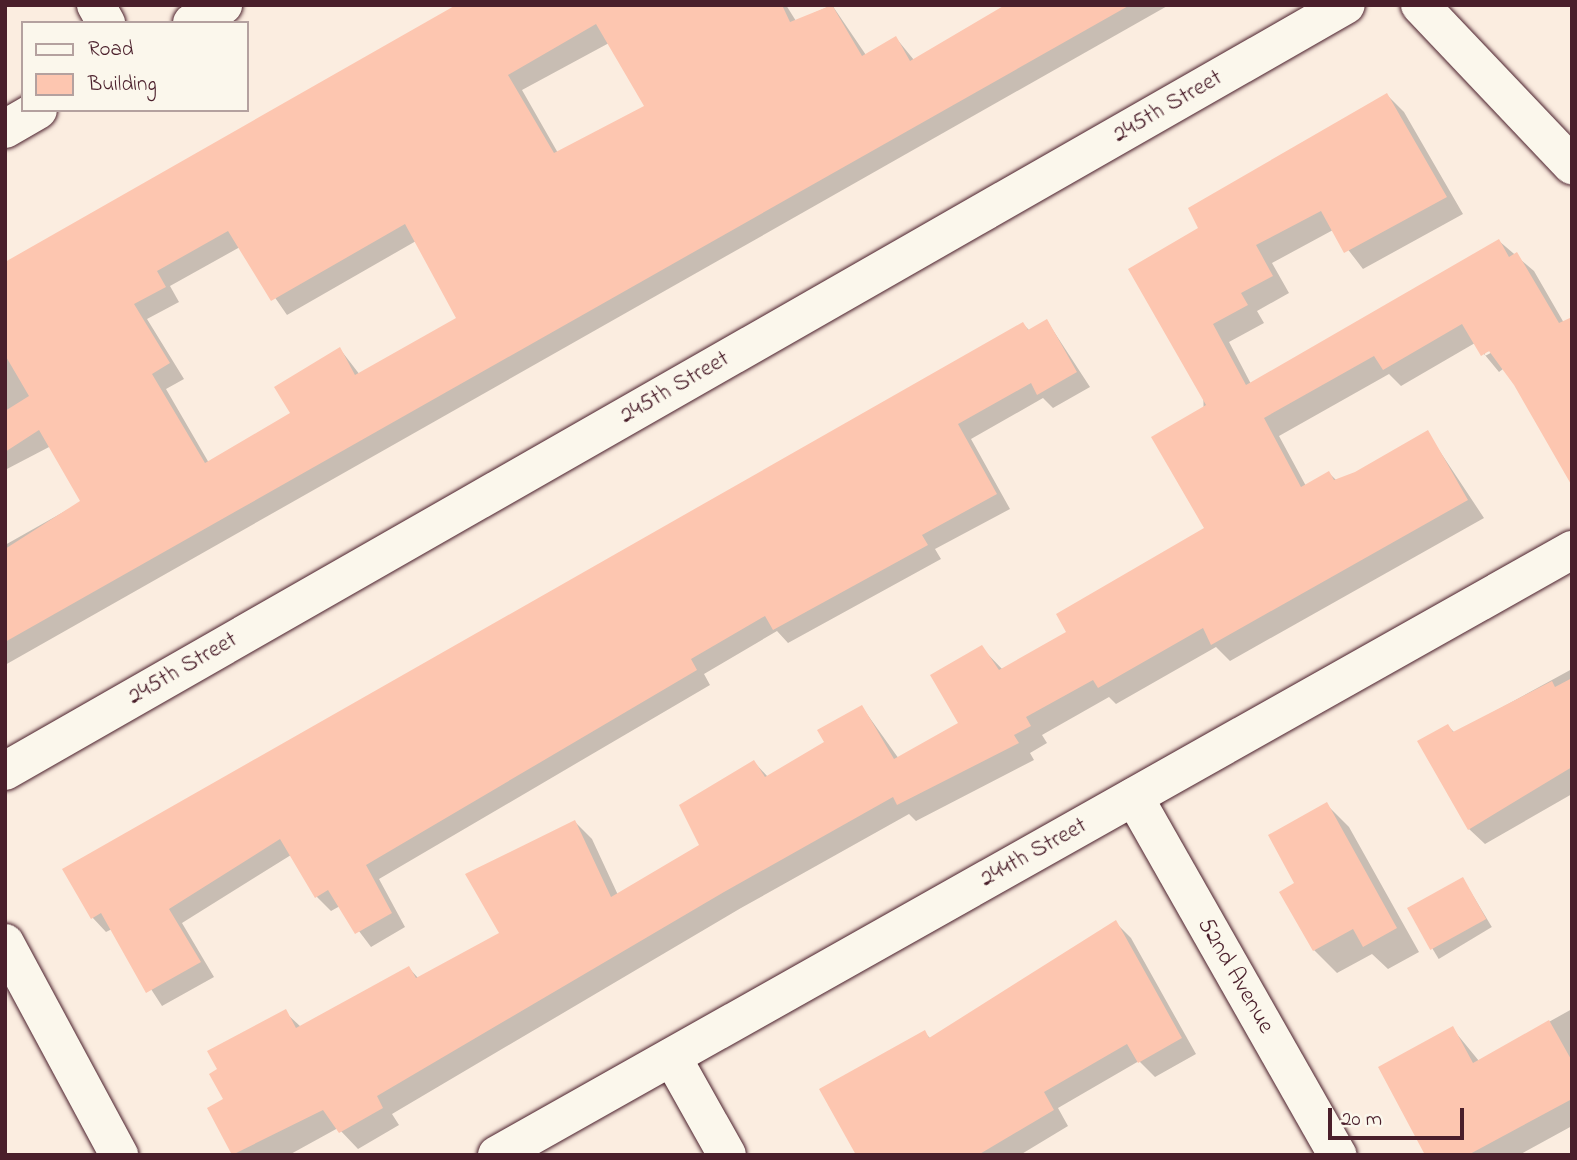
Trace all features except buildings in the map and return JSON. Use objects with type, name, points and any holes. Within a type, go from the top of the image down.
[{"type":"street","points":[[96,5],[105,21]]},
{"type":"street","points":[[195,21],[223,5]]},
{"type":"street","name":"245th Street","points":[[5,771],[1346,5]]},
{"type":"street","points":[[1420,5],[1572,165]]},
{"type":"street","points":[[5,129],[35,112]]},
{"type":"street","name":"244th Street","points":[[497,1155],[1572,550]]},
{"type":"street","name":"52nd Avenue","points":[[1134,797],[1337,1155]]},
{"type":"street","points":[[5,943],[119,1155]]},
{"type":"street","points":[[672,1057],[727,1155]]}]
